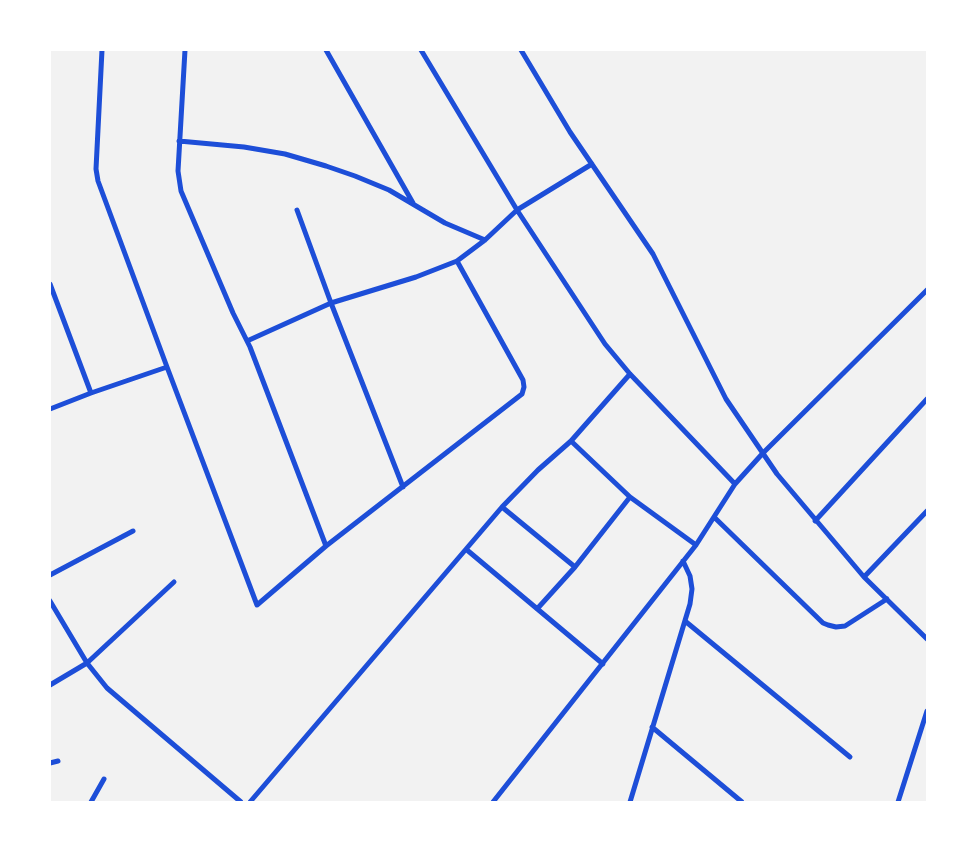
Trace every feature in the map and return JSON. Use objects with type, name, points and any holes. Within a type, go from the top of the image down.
[{"type":"street","points":[[102,50],[97,175],[257,605],[326,546],[522,394],[523,380],[457,261]]},
{"type":"street","points":[[185,50],[178,171],[181,191],[247,341],[326,546]]},
{"type":"street","points":[[326,50],[414,204]]},
{"type":"street","points":[[421,50],[516,210],[605,344],[630,374],[735,484]]},
{"type":"street","points":[[521,50],[570,132],[653,254],[726,399],[777,474],[864,577],[926,637]]},
{"type":"street","points":[[179,141],[244,147],[286,154],[355,176],[389,190],[445,222],[485,240]]},
{"type":"street","points":[[247,341],[331,303],[416,277],[457,261],[485,240],[516,210],[592,164]]},
{"type":"street","points":[[297,210],[403,487]]},
{"type":"street","points":[[50,284],[91,392]]},
{"type":"street","points":[[493,802],[696,545],[735,484],[763,453],[927,290]]},
{"type":"street","points":[[50,409],[91,392],[167,367]]},
{"type":"street","points":[[250,802],[502,507],[571,440],[630,374]]},
{"type":"street","points":[[815,521],[927,399]]},
{"type":"street","points":[[571,440],[630,497],[696,545]]},
{"type":"street","points":[[537,609],[575,566],[630,497]]},
{"type":"street","points":[[502,507],[575,566]]},
{"type":"street","points":[[864,577],[927,511]]},
{"type":"street","points":[[714,516],[823,623],[836,628],[845,626],[887,599]]},
{"type":"street","points":[[50,575],[133,531]]},
{"type":"street","points":[[466,550],[603,664]]},
{"type":"street","points":[[630,802],[690,604],[692,589],[690,576],[683,561]]},
{"type":"street","points":[[50,685],[88,663],[174,582]]},
{"type":"street","points":[[50,601],[88,663],[107,688],[241,802]]},
{"type":"street","points":[[685,621],[850,757]]},
{"type":"street","points":[[898,802],[927,710]]},
{"type":"street","points":[[652,727],[742,802]]},
{"type":"street","points":[[50,763],[58,761]]},
{"type":"street","points":[[91,802],[104,779]]}]
